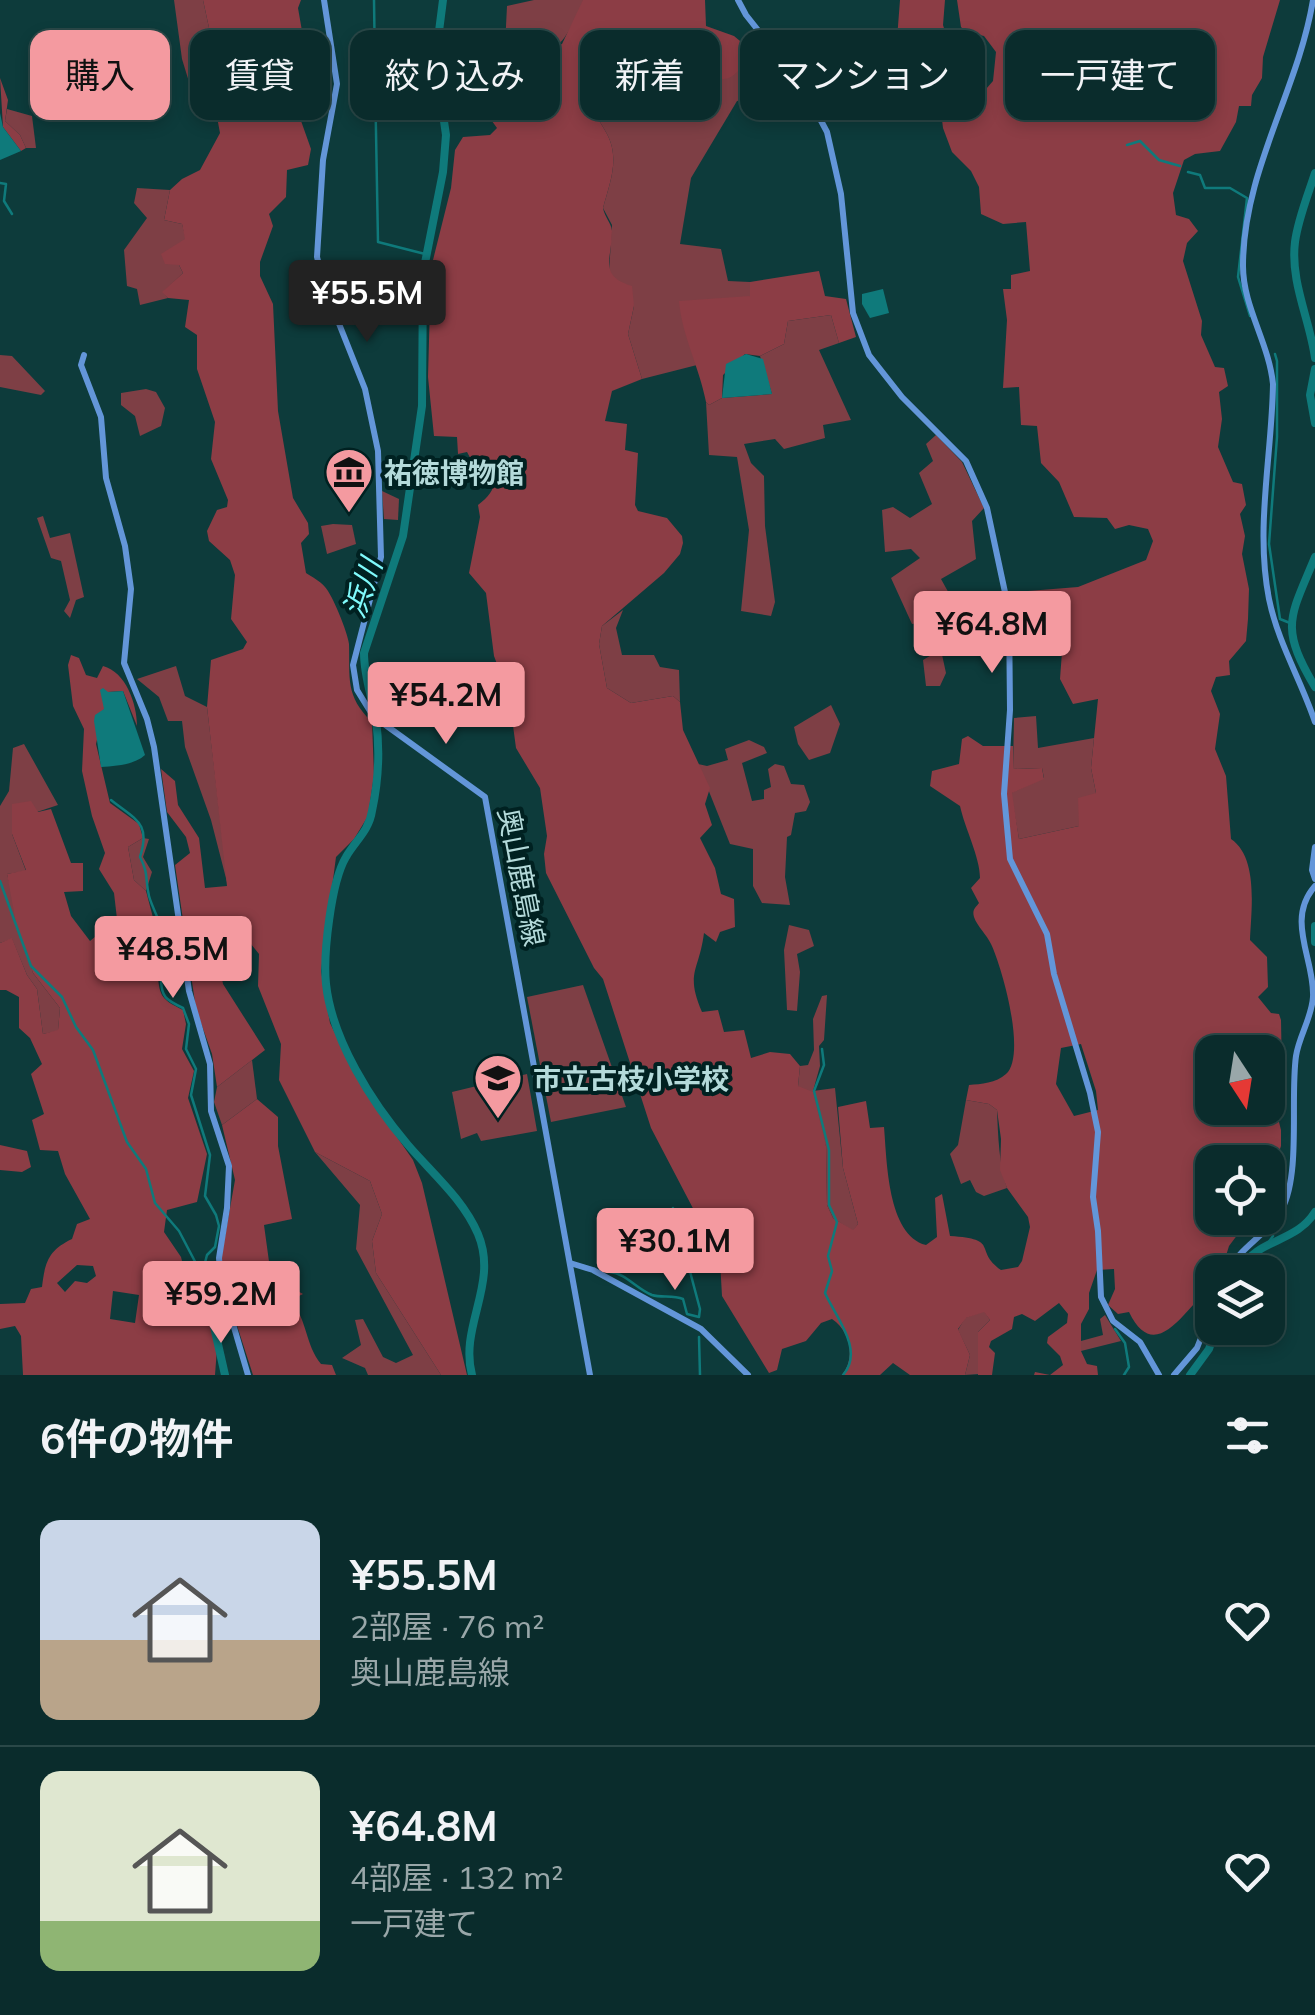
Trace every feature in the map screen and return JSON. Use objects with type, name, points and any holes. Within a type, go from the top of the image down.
[{"type":"street","name":"奥山鹿島線","points":[[324,0],[337,84],[323,160],[317,257],[326,292],[365,389],[378,451],[381,558],[353,665],[361,700],[387,728],[484,797],[590,1375]]},
{"type":"street","points":[[738,0],[802,86],[827,132],[842,194],[853,313],[869,355],[888,383],[966,461],[987,508],[1009,611],[1010,710],[1004,794],[1010,859],[1047,934],[1057,985],[1090,1092],[1098,1132],[1093,1196],[1101,1297],[1112,1321],[1140,1342],[1158,1375]]},
{"type":"street","points":[[1313,0],[1253,187],[1243,261],[1248,297],[1270,359],[1272,384],[1262,537],[1266,583],[1280,638],[1315,722]]},
{"type":"street","points":[[84,354],[80,365],[101,417],[106,478],[125,546],[131,589],[124,663],[154,747],[188,990],[210,1064],[211,1111],[229,1166],[219,1269],[226,1308],[248,1375]]},
{"type":"street","points":[[1238,1255],[1280,1213],[1290,1184],[1296,1059],[1314,994],[1302,941],[1303,911],[1315,882],[1315,847]]},
{"type":"street","points":[[570,1263],[593,1270],[701,1328],[748,1375]]},
{"type":"street","points":[[1174,1375],[1199,1345]]},
{"type":"shaded area","points":[[174,0],[203,0],[209,30],[190,30],[190,85],[182,59]]},
{"type":"shaded area","points":[[203,0],[301,0],[298,8],[302,30],[209,30]]},
{"type":"shaded area","points":[[534,0],[583,0],[560,42],[560,30],[506,30],[507,6]]},
{"type":"shaded area","points":[[583,0],[705,0],[706,26],[717,30],[580,30],[580,120],[598,120],[611,143],[612,171],[603,208],[612,231],[609,265],[615,277],[632,286],[634,306],[628,334],[642,379],[612,391],[605,421],[627,424],[625,450],[638,453],[638,511],[667,518],[683,543],[680,554],[664,573],[602,626],[599,644],[607,688],[631,703],[673,696],[680,702],[683,730],[710,788],[705,804],[712,825],[700,838],[715,868],[721,894],[734,899],[735,927],[720,932],[716,942],[704,933],[694,980],[697,999],[702,1012],[718,1010],[724,1032],[744,1030],[751,1058],[770,1052],[790,1054],[800,1066],[798,1086],[813,1092],[826,1146],[827,1205],[833,1218],[853,1230],[858,1224],[843,1168],[838,1107],[866,1101],[870,1128],[884,1127],[888,1176],[903,1227],[926,1245],[937,1237],[935,1198],[942,1194],[950,1236],[981,1243],[1001,1270],[1018,1267],[1022,1261],[1030,1227],[1028,1217],[1007,1188],[1000,1170],[997,1110],[989,1104],[966,1100],[969,1085],[993,1081],[1006,1074],[1012,1064],[1013,1031],[996,955],[973,915],[979,903],[971,888],[980,878],[975,852],[960,806],[930,786],[932,771],[959,764],[962,739],[968,736],[983,746],[1013,746],[1013,769],[1042,768],[1044,779],[1012,793],[1019,839],[1079,826],[1078,798],[1096,793],[1091,768],[1098,699],[1073,704],[1060,679],[1063,638],[1031,643],[1025,640],[1028,591],[1078,587],[1146,560],[1153,541],[1148,529],[1129,525],[1115,529],[1107,518],[1074,517],[1059,482],[1041,463],[1037,426],[1021,425],[1019,387],[1003,388],[1007,320],[1003,289],[1011,289],[1011,275],[1030,271],[1026,222],[1003,224],[981,214],[979,187],[971,171],[952,152],[943,128],[942,120],[985,120],[985,89],[993,81],[996,52],[985,37],[985,30],[961,27],[957,0],[1280,0],[1263,57],[1262,78],[1252,95],[1251,106],[1239,106],[1236,122],[1220,151],[1195,154],[1184,160],[1173,193],[1176,215],[1189,219],[1198,231],[1187,243],[1183,261],[1202,321],[1201,335],[1215,367],[1224,368],[1228,386],[1219,392],[1222,419],[1218,447],[1233,482],[1242,484],[1246,505],[1240,514],[1249,589],[1246,641],[1229,661],[1230,675],[1216,677],[1211,691],[1220,714],[1215,749],[1226,776],[1231,839],[1240,848],[1250,872],[1250,940],[1267,957],[1268,987],[1258,997],[1281,1020],[1281,1035],[1195,1035],[1195,1125],[1280,1125],[1281,1145],[1195,1145],[1195,1235],[1237,1235],[1226,1255],[1195,1255],[1195,1303],[1161,1333],[1150,1334],[1139,1328],[1129,1312],[1118,1314],[1108,1305],[1115,1289],[1114,1269],[1097,1270],[1089,1293],[1089,1309],[1081,1324],[1081,1351],[1087,1364],[1097,1366],[1098,1375],[1050,1375],[1063,1365],[1047,1343],[1048,1337],[1067,1323],[1068,1314],[1059,1303],[1035,1321],[1022,1314],[1014,1317],[1012,1329],[991,1341],[989,1347],[995,1353],[992,1375],[978,1375],[978,1332],[990,1320],[984,1312],[966,1318],[958,1329],[970,1355],[965,1375],[910,1375],[893,1363],[880,1375],[842,1375],[849,1361],[849,1345],[843,1330],[832,1319],[821,1323],[806,1341],[782,1349],[777,1370],[769,1373],[722,1296],[720,1260],[651,1128],[603,979],[546,873],[547,836],[540,788],[516,748],[509,696],[494,656],[486,593],[469,573],[480,517],[478,505],[492,490],[493,469],[474,465],[467,452],[458,454],[457,437],[434,436],[428,377],[431,268],[451,188],[455,150],[463,137],[490,135],[497,128],[491,120],[560,120],[560,45]],"holes":[[[1081,1044],[1098,1110],[1074,1116],[1056,1084],[1061,1048]]]},
{"type":"shaded area","points":[[900,0],[945,0],[945,30],[898,30]]},
{"type":"shaded area","points":[[720,31],[740,41],[740,67],[727,79],[721,79]]},
{"type":"shaded area","points":[[720,64],[740,72],[740,100],[691,178],[680,244],[721,249],[728,281],[750,282],[750,296],[689,339],[697,365],[642,379],[628,334],[634,306],[609,272],[612,225],[603,208],[613,152],[598,120],[720,120]]},
{"type":"shaded area","points":[[0,78],[8,100],[5,121],[20,135],[26,148],[21,151],[3,127]]},
{"type":"shaded area","points":[[7,109],[30,115],[36,148],[26,148],[20,135],[5,121]]},
{"type":"shaded area","points":[[218,120],[301,120],[311,149],[308,165],[287,170],[286,197],[269,214],[273,226],[260,262],[260,276],[273,304],[278,411],[293,498],[308,523],[309,534],[301,543],[306,573],[328,591],[346,631],[353,695],[372,722],[374,775],[368,816],[354,839],[336,857],[321,971],[330,1023],[360,1084],[413,1160],[422,1183],[467,1375],[441,1375],[376,1273],[372,1241],[382,1214],[370,1181],[315,1152],[279,1080],[281,1044],[258,986],[259,954],[238,928],[213,932],[223,984],[265,1050],[217,1087],[212,1054],[196,1009],[175,865],[190,853],[186,837],[167,812],[161,769],[175,781],[178,805],[199,838],[205,888],[227,886],[207,707],[211,660],[243,649],[247,642],[231,619],[235,575],[230,560],[209,541],[207,531],[217,510],[227,507],[228,500],[211,459],[215,422],[197,369],[197,335],[185,327],[189,300],[168,298],[162,292],[183,273],[179,265],[165,264],[161,254],[185,239],[182,224],[164,220],[170,190],[200,170],[220,133]]},
{"type":"shaded area","points":[[137,188],[170,190],[164,220],[182,224],[186,239],[179,265],[183,273],[163,292],[168,298],[140,305],[137,289],[127,286],[124,250],[147,218],[134,203]]},
{"type":"shaded area","points":[[819,271],[825,296],[846,299],[856,337],[839,343],[831,315],[788,321],[784,344],[760,356],[745,354],[723,375],[722,398],[709,405],[679,301],[750,296],[750,282]]},
{"type":"shaded area","points":[[831,315],[839,343],[819,350],[851,420],[823,425],[825,438],[784,449],[775,439],[744,444],[751,463],[764,476],[765,526],[775,602],[771,616],[741,611],[749,530],[737,457],[709,455],[706,402],[709,405],[722,398],[772,394],[760,356],[784,344],[788,321]]},
{"type":"shaded area","points":[[0,355],[12,356],[45,391],[41,395],[0,387]]},
{"type":"shaded area","points":[[146,389],[156,392],[165,408],[161,426],[140,436],[135,416],[121,405],[121,393]]},
{"type":"shaded area","points":[[936,435],[962,462],[984,508],[972,521],[976,559],[941,579],[972,635],[941,650],[946,673],[940,686],[926,686],[923,660],[940,650],[925,622],[912,624],[891,578],[920,558],[911,549],[885,552],[882,510],[893,507],[910,518],[932,504],[919,473],[933,461],[926,444]]},
{"type":"shaded area","points":[[382,491],[399,499],[398,520],[384,519]]},
{"type":"shaded area","points":[[43,516],[50,538],[70,533],[84,597],[76,600],[70,618],[64,611],[70,600],[61,561],[51,558],[37,518]]},
{"type":"shaded area","points":[[352,525],[356,544],[327,554],[321,526]]},
{"type":"shaded area","points":[[623,610],[616,628],[622,655],[654,655],[660,667],[679,670],[680,702],[673,696],[631,703],[607,688],[599,644],[602,626]]},
{"type":"shaded area","points":[[71,655],[79,658],[86,675],[97,678],[103,666],[111,669],[129,690],[135,708],[137,726],[123,691],[108,692],[96,744],[110,803],[139,824],[143,838],[128,847],[134,880],[146,891],[156,929],[165,939],[168,962],[158,975],[161,993],[183,1010],[186,1024],[182,1049],[194,1071],[188,1098],[207,1154],[197,1202],[167,1210],[164,1232],[181,1257],[187,1280],[204,1290],[217,1348],[215,1375],[23,1375],[21,1336],[15,1326],[0,1329],[0,1304],[25,1303],[31,1289],[42,1287],[50,1257],[72,1239],[77,1224],[90,1219],[65,1174],[58,1151],[40,1150],[32,1120],[44,1114],[31,1074],[42,1064],[30,1038],[19,1028],[19,997],[0,990],[0,943],[12,938],[37,989],[43,1034],[58,1030],[60,1008],[33,973],[16,923],[7,874],[26,870],[12,834],[12,804],[31,801],[38,812],[51,809],[71,863],[83,863],[83,891],[64,892],[71,916],[90,941],[117,919],[114,893],[99,869],[105,853],[82,771],[84,729],[73,706],[68,665]],"holes":[[[77,1265],[93,1266],[96,1276],[87,1283],[75,1281],[65,1292],[57,1283]],[[113,1291],[139,1295],[135,1323],[110,1319]]]},
{"type":"shaded area","points":[[176,666],[185,696],[207,707],[228,886],[211,820],[185,747],[182,721],[168,721],[159,697],[137,679]]},
{"type":"shaded area","points":[[831,705],[840,724],[830,753],[809,760],[798,744],[794,727]]},
{"type":"shaded area","points":[[1036,716],[1038,748],[1094,738],[1091,768],[1096,793],[1079,826],[1019,839],[1011,793],[1044,778],[1042,768],[1013,769],[1014,718]]},
{"type":"shaded area","points":[[749,740],[764,747],[767,753],[742,763],[752,801],[764,799],[764,790],[771,787],[768,769],[775,764],[784,766],[791,784],[804,785],[810,802],[806,811],[795,813],[791,835],[787,837],[785,877],[790,905],[762,903],[753,886],[753,849],[730,844],[698,764],[707,766],[728,760],[725,749]]},
{"type":"shaded area","points":[[24,744],[58,805],[37,812],[12,834],[26,871],[7,874],[33,973],[60,1008],[58,1031],[43,1034],[37,989],[12,939],[0,943],[0,806],[9,791],[13,748]]},
{"type":"shaded area","points":[[143,838],[149,839],[143,857],[152,872],[146,891],[134,880],[128,847]]},
{"type":"shaded area","points":[[789,925],[809,930],[814,946],[797,954],[797,1011],[787,1010],[784,950]]},
{"type":"shaded area","points":[[583,985],[626,1107],[551,1122],[527,997]]},
{"type":"shaded area","points":[[827,995],[824,1040],[819,1046],[820,1066],[813,1091],[835,1088],[843,1168],[858,1224],[853,1231],[833,1218],[827,1205],[826,1146],[798,1086],[800,1066],[808,1065],[814,1050],[813,1019],[822,996]]},
{"type":"shaded area","points":[[252,1060],[257,1099],[222,1125],[214,1102],[217,1087]]},
{"type":"shaded area","points":[[527,1074],[537,1131],[481,1141],[477,1133],[461,1139],[452,1092]]},
{"type":"shaded area","points":[[257,1099],[278,1117],[278,1146],[292,1219],[264,1225],[271,1276],[303,1294],[291,1300],[316,1356],[321,1364],[332,1365],[336,1375],[253,1375],[219,1270],[235,1180],[222,1125]]},
{"type":"shaded area","points":[[966,1100],[989,1104],[997,1110],[1007,1188],[984,1196],[976,1192],[970,1180],[961,1184],[950,1154],[958,1145]]},
{"type":"shaded area","points":[[0,1145],[27,1151],[31,1167],[22,1172],[0,1170]]},
{"type":"shaded area","points":[[315,1152],[370,1181],[382,1214],[372,1241],[376,1273],[441,1375],[368,1375],[365,1368],[342,1358],[361,1345],[355,1320],[363,1319],[383,1357],[396,1363],[413,1355],[356,1249],[360,1205]]},
{"type":"shaded area","points":[[984,1311],[990,1320],[978,1332],[979,1374],[965,1375],[970,1355],[958,1330],[965,1318]]},
{"type":"shaded area","points":[[1105,1315],[1121,1341],[1081,1351],[1081,1341],[1103,1335],[1100,1319]]},
{"type":"water","points":[[0,113],[3,127],[21,151],[0,160]]},
{"type":"water","points":[[883,289],[889,313],[870,318],[862,304],[862,294]]},
{"type":"water","points":[[746,354],[763,359],[772,394],[722,398],[726,364]]},
{"type":"water","points":[[100,690],[108,692],[123,691],[145,755],[136,761],[101,767],[94,721],[95,715],[104,709]]},
{"type":"waterway","points":[[374,0],[374,30]]},
{"type":"waterway","name":"浜川","points":[[443,0],[437,47],[446,135],[443,172],[423,273],[422,406],[403,536],[364,653],[377,731],[376,789],[368,824],[346,857],[336,883],[325,971],[336,1027],[356,1070],[394,1128],[456,1198],[478,1234],[484,1270],[470,1339],[472,1375]]},
{"type":"waterway","points":[[376,120],[378,242],[425,254]]},
{"type":"waterway","points":[[1127,145],[1140,141],[1159,160],[1180,166]]},
{"type":"waterway","points":[[1188,172],[1200,175],[1205,188],[1230,188],[1247,198],[1238,277],[1250,316]]},
{"type":"waterway","points":[[1315,173],[1298,225],[1294,257],[1315,358]]},
{"type":"waterway","points":[[0,183],[6,184],[4,201],[12,214]]},
{"type":"waterway","points":[[1275,354],[1277,437],[1269,544],[1280,619],[1290,623]]},
{"type":"waterway","points":[[1315,369],[1310,395],[1315,423]]},
{"type":"waterway","points":[[1315,557],[1292,622],[1296,650],[1315,687]]},
{"type":"waterway","points":[[111,800],[142,829],[140,857],[171,958],[161,978],[162,990],[169,1000],[183,1008],[189,1024],[186,1049],[196,1069],[191,1095],[210,1155],[205,1196],[219,1226],[215,1247],[207,1255],[202,1274]]},
{"type":"waterway","points":[[0,881],[31,966],[62,997],[76,1027],[93,1050],[127,1142],[146,1169],[155,1203],[179,1231],[201,1273]]},
{"type":"waterway","points":[[1315,926],[1315,942]]},
{"type":"waterway","points":[[822,1049],[824,1065],[814,1091],[829,1150],[829,1205],[837,1222],[828,1256],[832,1271],[825,1293],[850,1344],[849,1365],[843,1375]]},
{"type":"waterway","points":[[610,1272],[652,1295],[683,1299],[687,1314],[699,1317],[673,1208]]},
{"type":"waterway","points":[[1253,1255],[1297,1230],[1315,1212]]},
{"type":"waterway","points":[[1268,1243],[1273,1235]]},
{"type":"waterway","points":[[202,1274],[225,1375]]},
{"type":"waterway","points":[[1115,1329],[1125,1343],[1129,1367],[1124,1375]]},
{"type":"waterway","points":[[699,1337],[700,1375]]},
{"type":"waterway","points":[[1190,1375],[1210,1345]]},
{"type":"place","name":"祐徳博物館","points":[[349,514]]},
{"type":"place","name":"市立古枝小学校","points":[[498,1120]]}]
